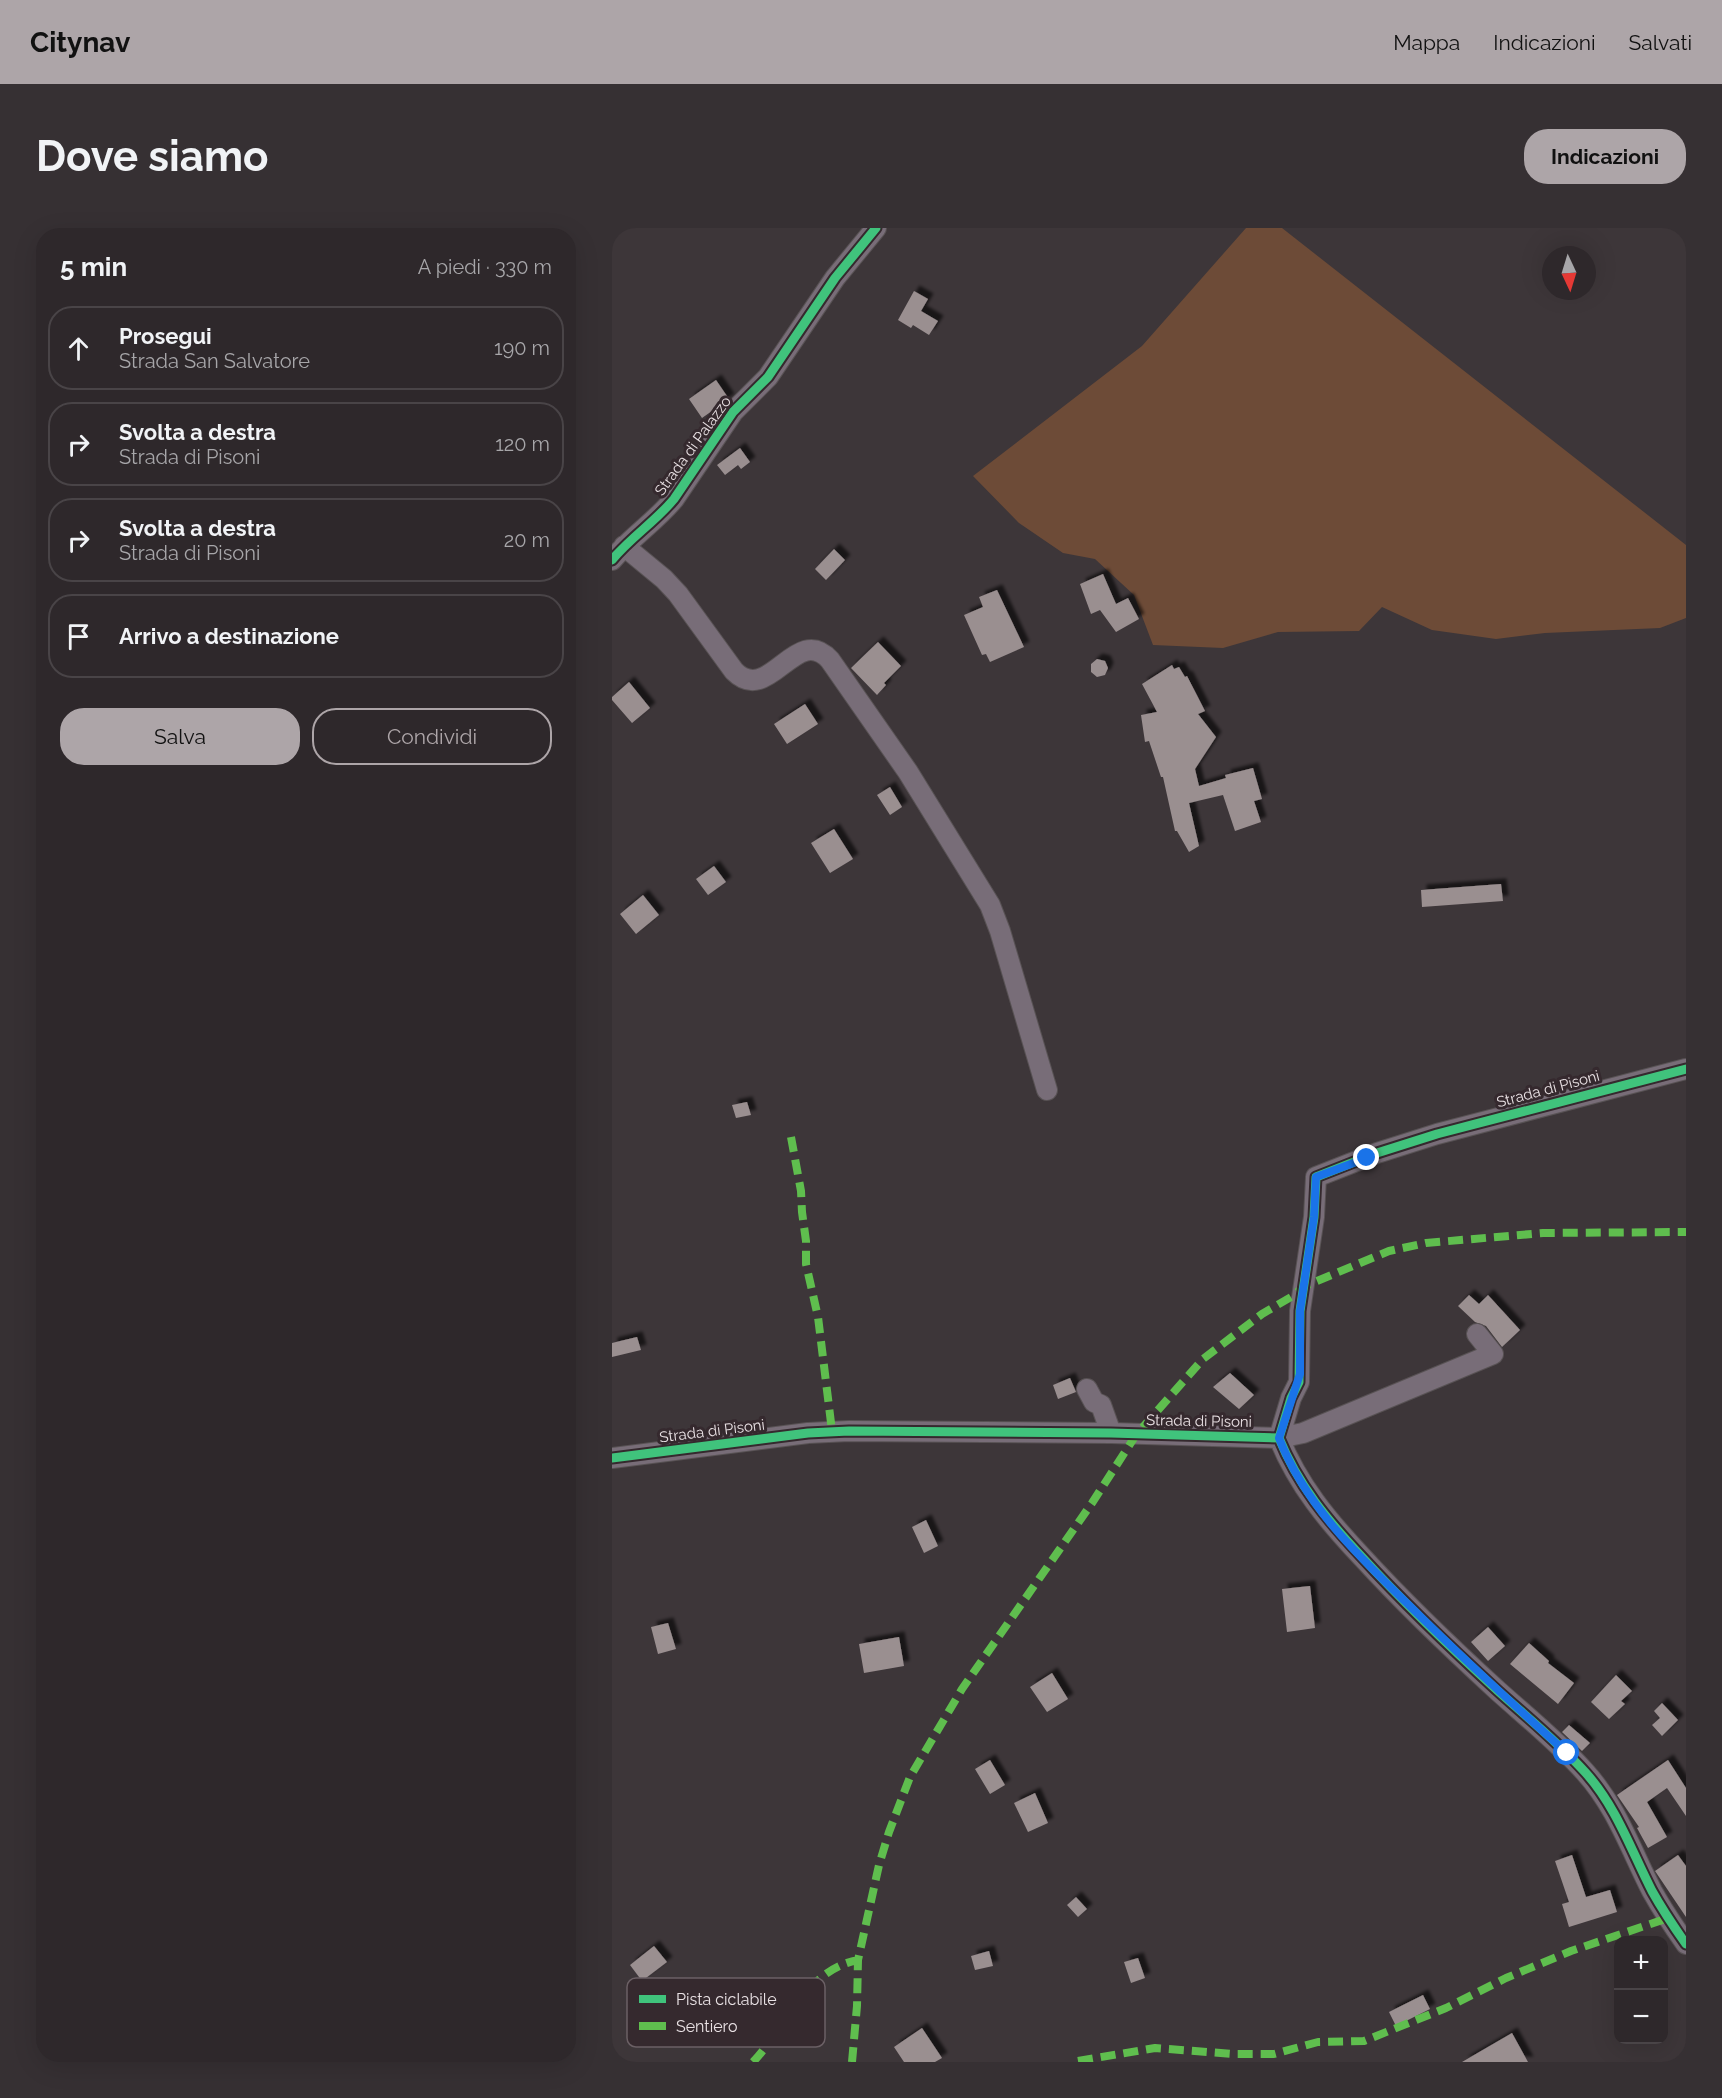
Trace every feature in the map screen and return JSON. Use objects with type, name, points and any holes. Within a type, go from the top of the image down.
[{"type":"street","name":"Strada di Palazzo","points":[[618,553],[674,499],[729,418],[768,377],[835,278],[876,228]]},
{"type":"street","points":[[618,553],[664,579],[678,594],[734,671],[744,679],[750,681],[760,679],[809,649],[820,651],[830,660],[908,772],[990,905],[1000,931],[1047,1090]]},
{"type":"street","name":"Strada di Pisoni","points":[[612,1458],[808,1433],[849,1431],[1111,1433],[1279,1438],[1300,1374],[1300,1311],[1314,1217],[1316,1177],[1377,1153],[1437,1134],[1686,1069]]},
{"type":"street","points":[[1476,1334],[1493,1354],[1303,1433],[1279,1438],[1300,1481],[1338,1531],[1381,1578],[1481,1675],[1567,1753],[1594,1783],[1615,1815],[1652,1892],[1686,1944]]},
{"type":"street","points":[[1087,1389],[1094,1402],[1101,1406],[1111,1433]]},
{"type":"shaded area","points":[[1246,228],[1282,228],[1686,545],[1686,618],[1660,628],[1545,633],[1496,639],[1432,630],[1382,607],[1359,631],[1278,632],[1223,648],[1153,645],[1134,595],[1095,559],[1063,553],[1019,523],[973,476],[1142,346]]},
{"type":"building","points":[[914,291],[928,299],[921,311],[938,321],[929,335],[913,325],[911,328],[898,320]]},
{"type":"building","points":[[716,380],[729,399],[702,418],[689,399]]},
{"type":"building","points":[[740,448],[750,462],[741,469],[738,465],[725,475],[717,465]]},
{"type":"building","points":[[834,549],[845,560],[826,580],[815,569]]},
{"type":"building","points":[[1103,574],[1116,604],[1128,598],[1139,619],[1116,632],[1100,610],[1091,614],[1080,584]]},
{"type":"building","points":[[997,590],[1024,647],[990,662],[986,654],[982,655],[964,615],[983,607],[979,597]]},
{"type":"building","points":[[878,642],[901,666],[884,683],[886,685],[877,695],[851,668]]},
{"type":"building","points":[[1097,659],[1105,661],[1108,668],[1105,675],[1097,677],[1091,672],[1091,664]]},
{"type":"building","points":[[1172,665],[1174,669],[1179,667],[1185,677],[1187,676],[1205,711],[1198,714],[1216,737],[1195,769],[1199,786],[1226,778],[1225,775],[1253,768],[1262,799],[1254,801],[1261,822],[1235,831],[1223,795],[1189,803],[1199,846],[1189,852],[1175,831],[1163,777],[1161,777],[1149,741],[1145,742],[1141,715],[1157,712],[1142,684]]},
{"type":"building","points":[[629,682],[650,708],[632,723],[612,700],[612,697]]},
{"type":"building","points":[[805,704],[818,724],[787,744],[774,724]]},
{"type":"building","points":[[890,787],[902,807],[890,815],[877,795]]},
{"type":"building","points":[[834,829],[853,859],[830,873],[811,843]]},
{"type":"building","points":[[714,866],[726,882],[708,895],[696,879]]},
{"type":"building","points":[[1501,884],[1503,901],[1422,907],[1421,890]]},
{"type":"building","points":[[643,895],[659,915],[636,934],[620,914]]},
{"type":"building","points":[[747,1102],[751,1115],[736,1118],[732,1105]]},
{"type":"building","points":[[1469,1295],[1479,1304],[1488,1295],[1520,1330],[1502,1347],[1486,1326],[1475,1322],[1458,1306]]},
{"type":"building","points":[[637,1337],[641,1350],[612,1357],[612,1343]]},
{"type":"building","points":[[1230,1373],[1254,1395],[1239,1409],[1213,1387]]},
{"type":"building","points":[[1070,1378],[1076,1392],[1058,1399],[1053,1385]]},
{"type":"building","points":[[926,1520],[938,1546],[924,1553],[912,1527]]},
{"type":"building","points":[[1310,1586],[1315,1628],[1287,1632],[1282,1589]]},
{"type":"building","points":[[668,1623],[676,1649],[658,1654],[651,1627]]},
{"type":"building","points":[[1488,1627],[1505,1646],[1488,1661],[1471,1642]]},
{"type":"building","points":[[899,1637],[904,1666],[864,1673],[859,1644]]},
{"type":"building","points":[[1529,1643],[1549,1661],[1548,1663],[1574,1683],[1558,1704],[1510,1664]]},
{"type":"building","points":[[1052,1673],[1068,1699],[1047,1712],[1030,1687]]},
{"type":"building","points":[[1616,1675],[1632,1691],[1621,1701],[1625,1704],[1609,1719],[1591,1702]]},
{"type":"building","points":[[1662,1703],[1678,1720],[1662,1736],[1652,1725],[1660,1718],[1654,1711]]},
{"type":"building","points":[[1569,1725],[1590,1743],[1582,1751],[1562,1732]]},
{"type":"building","points":[[990,1760],[1005,1785],[990,1794],[975,1769]]},
{"type":"building","points":[[1668,1760],[1686,1788],[1686,1816],[1667,1788],[1647,1802],[1667,1837],[1648,1848],[1637,1828],[1639,1827],[1617,1795]]},
{"type":"building","points":[[1035,1793],[1048,1823],[1028,1832],[1014,1803]]},
{"type":"building","points":[[1572,1855],[1586,1897],[1610,1890],[1617,1912],[1569,1927],[1562,1904],[1569,1902],[1555,1861]]},
{"type":"building","points":[[1678,1855],[1686,1866],[1686,1917],[1655,1871]]},
{"type":"building","points":[[1076,1897],[1087,1909],[1078,1917],[1067,1905]]},
{"type":"building","points":[[654,1946],[667,1962],[646,1978],[640,1978],[630,1965]]},
{"type":"building","points":[[989,1951],[993,1966],[975,1970],[971,1956]]},
{"type":"building","points":[[1138,1958],[1145,1978],[1131,1983],[1124,1962]]},
{"type":"building","points":[[1423,1995],[1430,2009],[1396,2026],[1389,2012]]},
{"type":"building","points":[[922,2028],[942,2058],[935,2062],[904,2062],[894,2047]]},
{"type":"building","points":[[1512,2033],[1528,2062],[1462,2062]]},
{"type":"marked path","points":[[791,1137],[801,1191],[806,1264],[818,1317],[832,1431]]},
{"type":"marked path","points":[[852,2062],[858,1960],[879,1865],[910,1777],[962,1689],[1092,1503],[1136,1435],[1203,1359],[1262,1314],[1305,1286],[1389,1251],[1426,1243],[1543,1233],[1686,1232]]},
{"type":"marked path","points":[[1078,2061],[1155,2048],[1234,2054],[1274,2054],[1318,2042],[1364,2041],[1446,2008],[1506,1978],[1571,1951],[1668,1918]]},
{"type":"marked path","points":[[821,1978],[840,1966],[858,1960]]},
{"type":"marked path","points":[[753,2062],[766,2047]]},
{"type":"cycle path","points":[[612,560],[674,499],[733,412],[768,377],[835,278],[876,228]]},
{"type":"cycle path","points":[[1279,1438],[1291,1398],[1299,1382],[1300,1311],[1314,1217],[1316,1177],[1377,1153],[1437,1134],[1686,1069]]},
{"type":"cycle path","points":[[612,1458],[808,1433],[849,1431],[1111,1433],[1279,1438]]},
{"type":"cycle path","points":[[1279,1438],[1305,1487],[1349,1543],[1428,1626],[1543,1730],[1596,1785],[1622,1829],[1652,1891],[1686,1944]]},
{"type":"route","points":[[1367,1158],[1316,1177],[1314,1217],[1300,1311],[1299,1382],[1291,1398],[1279,1438],[1300,1481],[1338,1531],[1381,1578],[1481,1675],[1567,1753]]}]
